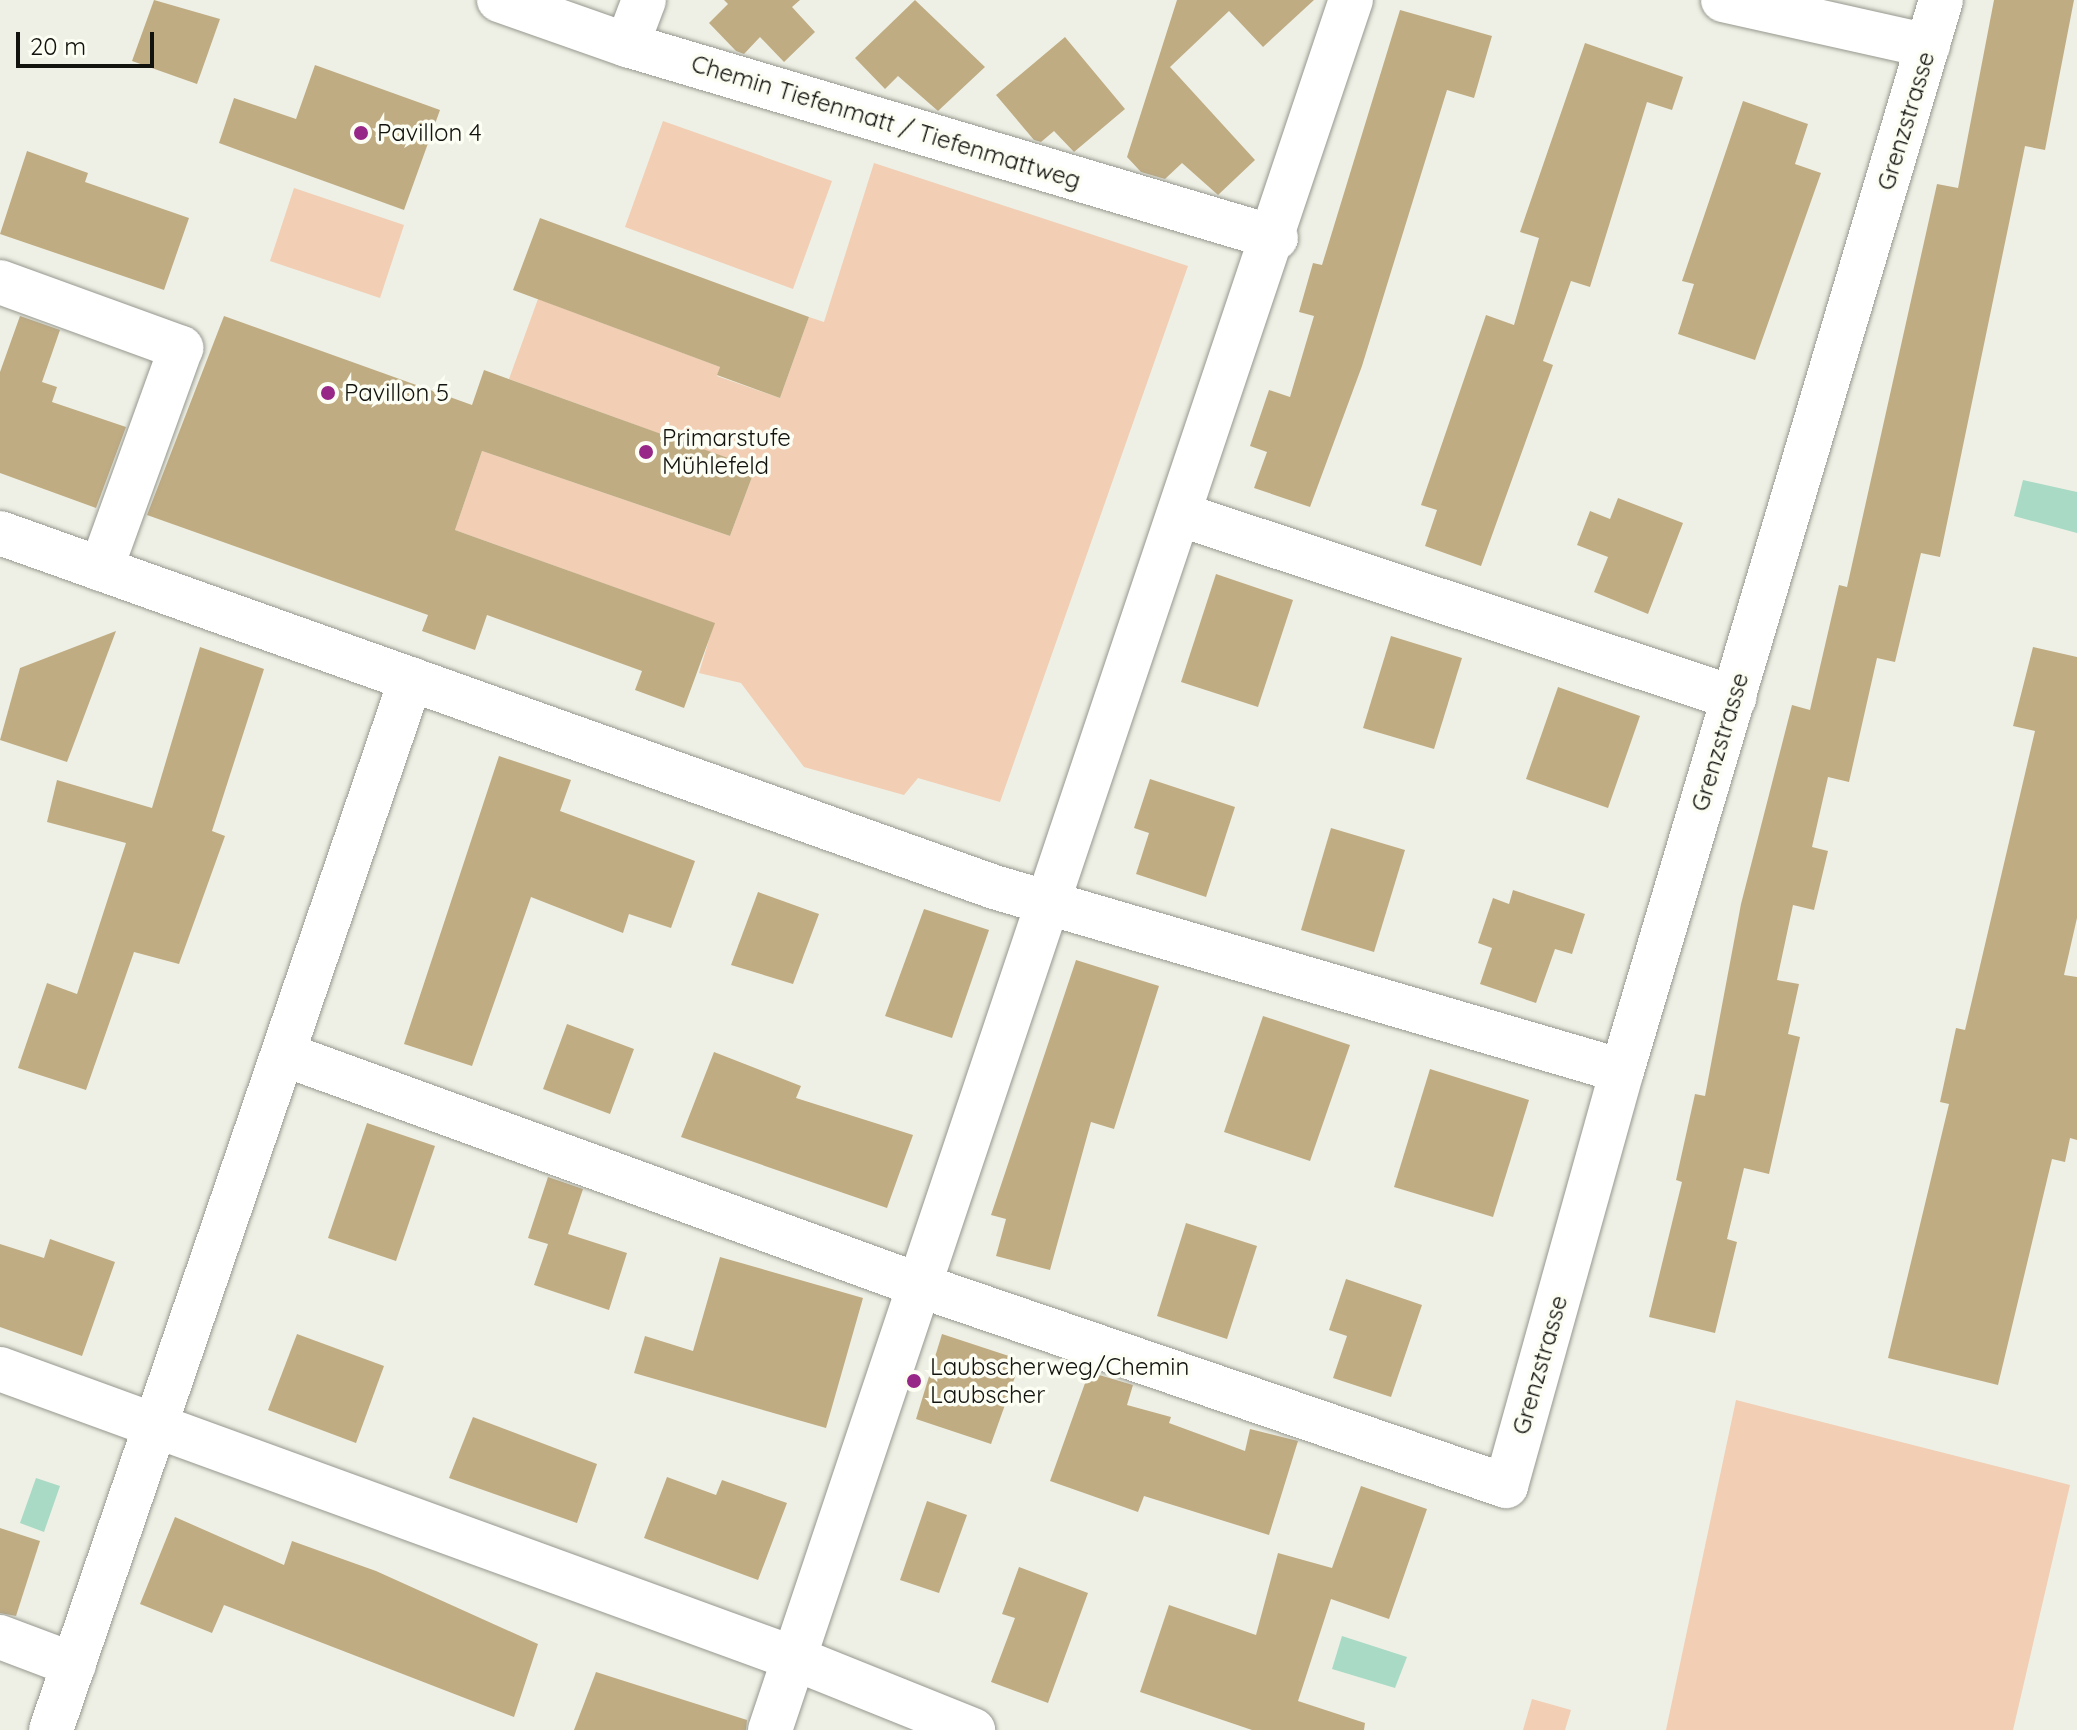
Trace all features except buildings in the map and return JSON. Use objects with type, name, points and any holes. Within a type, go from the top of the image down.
[{"type":"street","name":"Chemin Tiefenmatt / Tiefenmattweg","points":[[499,0],[627,45],[1276,238]]},
{"type":"street","points":[[627,45],[644,0]]},
{"type":"street","points":[[770,1730],[924,1287],[1045,903],[1276,238],[1351,0]]},
{"type":"street","points":[[1723,0],[1928,46]]},
{"type":"street","name":"Grenzstrasse","points":[[924,1287],[1506,1486],[1622,1071],[1941,0]]},
{"type":"street","points":[[0,282],[181,348],[101,569]]},
{"type":"street","points":[[1182,515],[1734,698]]},
{"type":"street","points":[[0,533],[1045,903],[1622,1071]]},
{"type":"street","points":[[51,1730],[286,1055],[411,679]]},
{"type":"street","points":[[286,1055],[924,1287]]},
{"type":"street","points":[[0,1369],[796,1659],[973,1730]]},
{"type":"street","points":[[0,1637],[74,1665]]},
{"type":"shaded area","points":[[663,121],[832,181],[793,289],[625,227]]},
{"type":"shaded area","points":[[874,163],[1188,266],[1000,802],[918,778],[904,795],[804,767],[741,683],[699,673],[714,623],[455,530],[482,451],[730,536],[752,477],[724,467],[727,458],[509,379],[538,299],[720,367],[717,376],[780,398],[809,317],[824,322]]},
{"type":"shaded area","points":[[294,188],[404,225],[380,298],[270,261]]},
{"type":"shaded area","points":[[2023,480],[2077,492],[2077,533],[2014,516]]},
{"type":"shaded area","points":[[1736,1400],[2070,1485],[2013,1730],[1666,1730]]},
{"type":"shaded area","points":[[36,1478],[60,1486],[44,1532],[20,1523]]},
{"type":"shaded area","points":[[1342,1636],[1407,1657],[1395,1688],[1332,1669]]},
{"type":"shaded area","points":[[1532,1699],[1571,1710],[1565,1730],[1523,1730]]},
{"type":"place","name":"Pavillon 4","points":[[361,133]]},
{"type":"place","name":"Pavillon 5","points":[[328,393]]},
{"type":"place","name":"Primarstufe Mühlefeld","points":[[646,452]]},
{"type":"place","name":"Laubscherweg/Chemin Laubscher","points":[[914,1381]]}]
